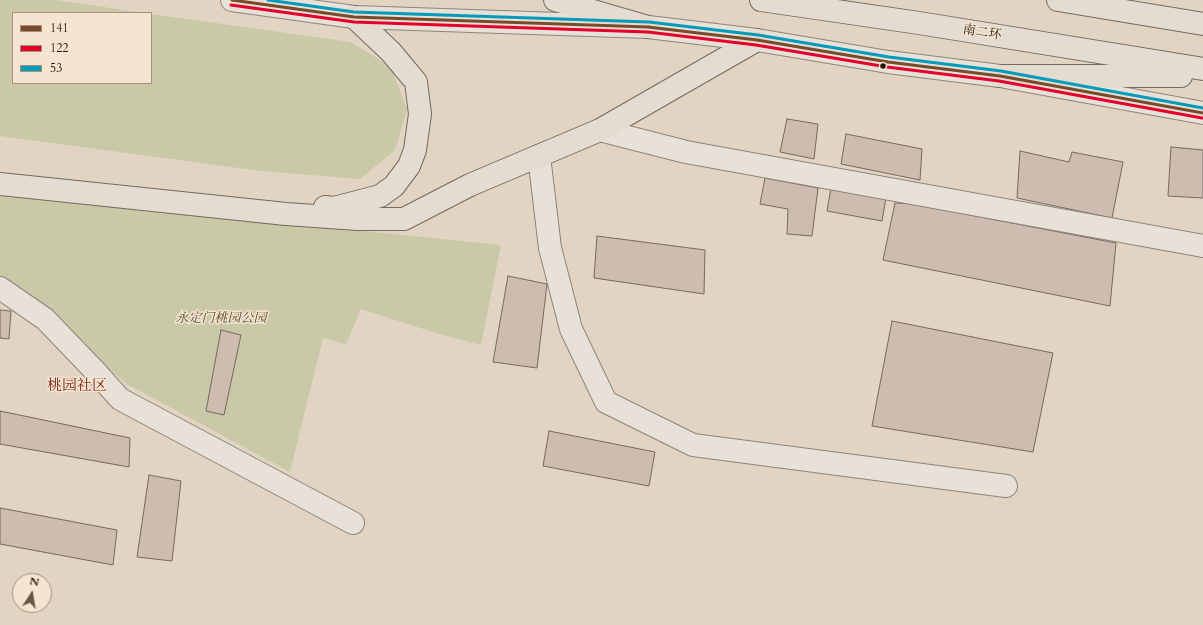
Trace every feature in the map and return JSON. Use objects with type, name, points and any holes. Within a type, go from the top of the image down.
[{"type":"highway","points":[[555,0],[648,27]]},
{"type":"highway","name":"南二环","points":[[761,0],[919,23],[1203,69]]},
{"type":"highway","points":[[1058,0],[1203,24]]},
{"type":"highway","points":[[0,168],[216,196],[334,208],[380,196],[394,186],[398,181],[409,166],[415,150],[420,114],[416,82],[391,52],[354,17]]},
{"type":"highway","points":[[0,184],[286,214],[358,219],[404,219],[470,185],[600,130],[757,40]]},
{"type":"highway","points":[[1000,76],[1203,76]]},
{"type":"street","points":[[232,0],[354,17],[648,27],[757,40],[888,62],[1000,76],[1203,114]]},
{"type":"street","points":[[600,130],[686,152],[1203,246]]},
{"type":"street","points":[[539,156],[550,248],[571,329],[606,402],[693,445],[1006,486]]},
{"type":"street","points":[[0,288],[46,319],[120,399],[353,523]]},
{"type":"green space","points":[[0,0],[56,0],[137,12],[12,12],[12,84],[152,84],[152,14],[351,42],[391,67],[407,110],[395,150],[360,179],[261,171],[0,136]]},
{"type":"green space","name":"永定门桃园公园","points":[[0,194],[501,245],[481,345],[436,333],[361,309],[346,344],[323,338],[290,472],[127,384],[0,277]]},
{"type":"building","points":[[787,119],[818,124],[814,159],[780,152]]},
{"type":"building","points":[[846,134],[922,149],[920,180],[841,164]]},
{"type":"building","points":[[1171,147],[1203,150],[1203,198],[1168,196]]},
{"type":"building","points":[[1020,151],[1069,162],[1072,152],[1123,162],[1112,218],[1017,198]]},
{"type":"building","points":[[765,178],[818,188],[812,236],[787,234],[788,209],[760,204]]},
{"type":"building","points":[[831,188],[886,198],[882,221],[827,211]]},
{"type":"building","points":[[895,203],[913,204],[1116,243],[1110,306],[883,260]]},
{"type":"building","points":[[597,236],[705,250],[704,294],[594,278]]},
{"type":"building","points":[[508,276],[547,284],[537,368],[493,362]]},
{"type":"building","points":[[0,310],[11,311],[9,339],[0,338]]},
{"type":"building","points":[[892,321],[1053,353],[1033,452],[872,426]]},
{"type":"building","points":[[221,330],[241,335],[224,415],[206,411]]},
{"type":"building","points":[[0,411],[130,438],[129,467],[0,444]]},
{"type":"building","points":[[549,431],[655,452],[649,486],[543,466]]},
{"type":"building","points":[[149,475],[181,481],[172,561],[137,557]]},
{"type":"building","points":[[0,508],[117,530],[113,565],[0,544]]},
{"type":"transit line","name":"141","points":[[232,0],[354,17],[648,27],[757,40],[888,62],[1000,76],[1203,113]]},
{"type":"transit line","name":"53","points":[[268,0],[354,12],[649,22],[758,35],[889,57],[1001,71],[1203,108]]},
{"type":"transit line","name":"122","points":[[231,5],[354,22],[648,32],[756,45],[887,67],[999,81],[1202,118]]},
{"type":"district","name":"桃园社区","points":[[77,387]]}]
